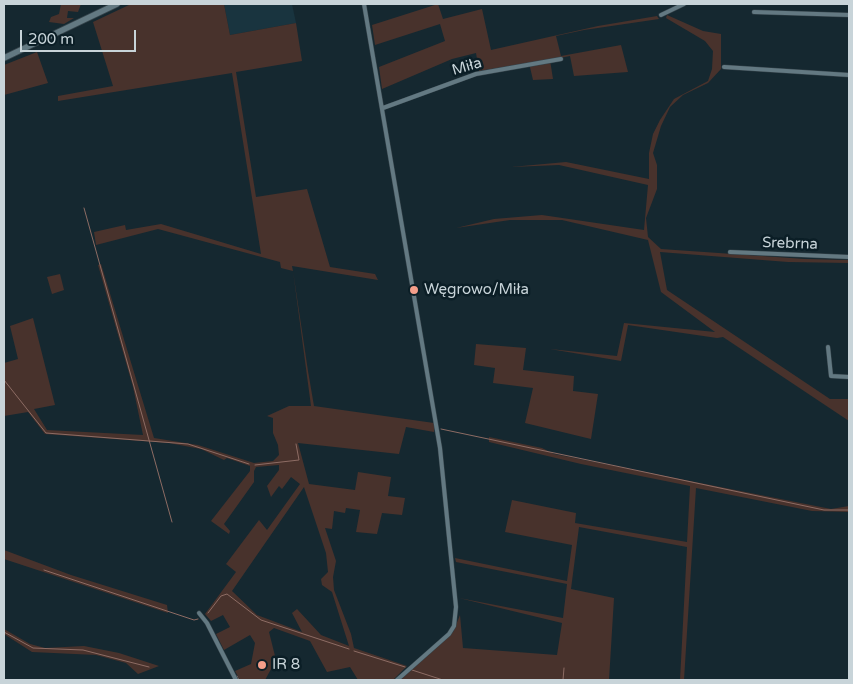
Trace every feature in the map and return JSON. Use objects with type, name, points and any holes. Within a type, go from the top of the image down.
[{"type":"main road","points":[[4,58],[117,4]]},
{"type":"street","points":[[364,4],[440,448],[456,607],[454,626],[449,634],[397,680]]},
{"type":"street","points":[[661,15],[684,4]]},
{"type":"street","points":[[754,12],[849,15]]},
{"type":"street","name":"Miła","points":[[383,108],[476,74],[561,59]]},
{"type":"street","points":[[724,67],[849,75]]},
{"type":"street","name":"Srebrna","points":[[730,252],[849,257]]},
{"type":"street","points":[[828,347],[831,376],[849,377]]},
{"type":"street","points":[[199,613],[207,623],[236,680]]},
{"type":"shaded area","points":[[61,4],[81,4],[78,12],[68,11],[67,18],[74,18],[64,24],[49,22],[51,17],[59,14]]},
{"type":"shaded area","points":[[131,4],[224,4],[230,35],[296,23],[302,61],[236,72],[256,197],[307,189],[330,267],[375,274],[378,280],[292,266],[293,271],[281,268],[280,262],[158,229],[96,245],[94,232],[125,225],[126,230],[161,224],[261,254],[232,73],[58,101],[58,96],[113,86],[93,22]]},
{"type":"shaded area","points":[[224,4],[292,4],[296,23],[230,35]]},
{"type":"shaded area","points":[[438,4],[443,19],[482,9],[491,50],[598,26],[657,16],[659,19],[556,36],[561,56],[621,45],[628,72],[574,76],[570,56],[550,60],[553,79],[533,80],[529,63],[479,71],[476,53],[452,59],[382,89],[379,67],[445,41],[440,24],[375,45],[372,25]]},
{"type":"shaded area","points":[[667,15],[703,31],[721,34],[721,69],[708,83],[683,95],[670,107],[661,126],[653,153],[657,165],[657,189],[646,218],[648,237],[661,249],[805,259],[849,260],[849,263],[788,262],[660,252],[667,290],[830,399],[849,399],[849,421],[723,337],[717,338],[628,325],[621,361],[550,349],[617,356],[624,323],[715,332],[661,292],[648,240],[562,220],[510,220],[456,228],[494,219],[542,215],[644,230],[648,185],[559,165],[511,167],[566,162],[649,179],[649,153],[653,134],[660,120],[674,99],[708,81],[712,69],[713,51],[705,41],[666,18]]},
{"type":"shaded area","points":[[37,52],[48,83],[4,95],[4,65]]},
{"type":"shaded area","points":[[101,264],[154,438],[198,445],[254,463],[273,461],[279,455],[278,445],[273,433],[273,418],[267,416],[289,406],[311,406],[293,271],[314,406],[434,423],[434,432],[406,427],[399,454],[298,443],[309,484],[355,490],[358,472],[391,477],[388,496],[405,498],[402,515],[382,513],[377,534],[356,532],[360,510],[346,508],[345,513],[334,511],[332,529],[325,528],[336,561],[333,577],[334,590],[351,634],[354,648],[407,666],[393,680],[358,680],[350,667],[327,672],[310,641],[274,628],[269,632],[276,660],[265,680],[240,680],[235,671],[251,664],[255,643],[250,635],[224,650],[216,634],[230,627],[223,615],[211,621],[205,614],[236,572],[226,564],[259,520],[267,530],[300,484],[291,477],[282,489],[279,486],[271,497],[267,486],[279,470],[279,465],[256,467],[254,482],[224,524],[230,531],[229,534],[211,521],[250,471],[250,466],[227,458],[224,460],[201,449],[169,443],[45,434],[28,412],[4,416],[4,363],[18,359],[10,326],[33,318],[55,405],[34,409],[47,430],[143,435],[133,387],[98,265]],"holes":[[[304,487],[326,553],[328,572],[321,579],[322,585],[332,592],[349,646],[321,635],[297,609],[292,613],[302,632],[257,615],[232,591]]]},
{"type":"shaded area","points":[[60,274],[64,290],[52,294],[47,277]]},
{"type":"shaded area","points":[[476,344],[526,348],[523,370],[574,376],[573,391],[598,394],[591,439],[525,423],[533,388],[493,383],[495,368],[474,365]]},
{"type":"shaded area","points":[[489,437],[542,448],[554,454],[831,509],[849,506],[849,512],[812,511],[696,488],[684,680],[680,680],[687,547],[579,527],[571,589],[614,598],[609,680],[400,680],[453,632],[460,615],[463,648],[557,655],[562,623],[459,598],[563,618],[567,584],[456,562],[455,558],[567,581],[572,545],[505,532],[512,500],[576,513],[575,523],[687,542],[690,486],[581,464],[489,442]]},
{"type":"shaded area","points":[[4,550],[71,575],[167,605],[168,613],[4,559]]},
{"type":"shaded area","points":[[4,629],[30,644],[45,648],[84,646],[119,653],[159,666],[138,674],[126,663],[96,655],[32,652],[4,634]]},
{"type":"waterway","points":[[84,208],[172,522]]},
{"type":"waterway","points":[[4,380],[46,433],[188,444],[249,464]]},
{"type":"waterway","points":[[441,429],[824,510],[849,510]]},
{"type":"waterway","points":[[255,465],[299,460],[296,444]]},
{"type":"waterway","points":[[44,570],[194,620],[198,619]]},
{"type":"waterway","points":[[208,613],[221,596],[227,594],[261,620],[349,649]]},
{"type":"waterway","points":[[4,632],[33,648],[83,650],[149,667]]},
{"type":"waterway","points":[[354,651],[405,667]]},
{"type":"waterway","points":[[563,680],[564,668]]},
{"type":"waterway","points":[[412,670],[443,680]]},
{"type":"waterway","points":[[237,676],[239,680]]},
{"type":"place","name":"Węgrowo/Miła","points":[[414,290]]},
{"type":"place","name":"IR 8","points":[[262,665]]}]
